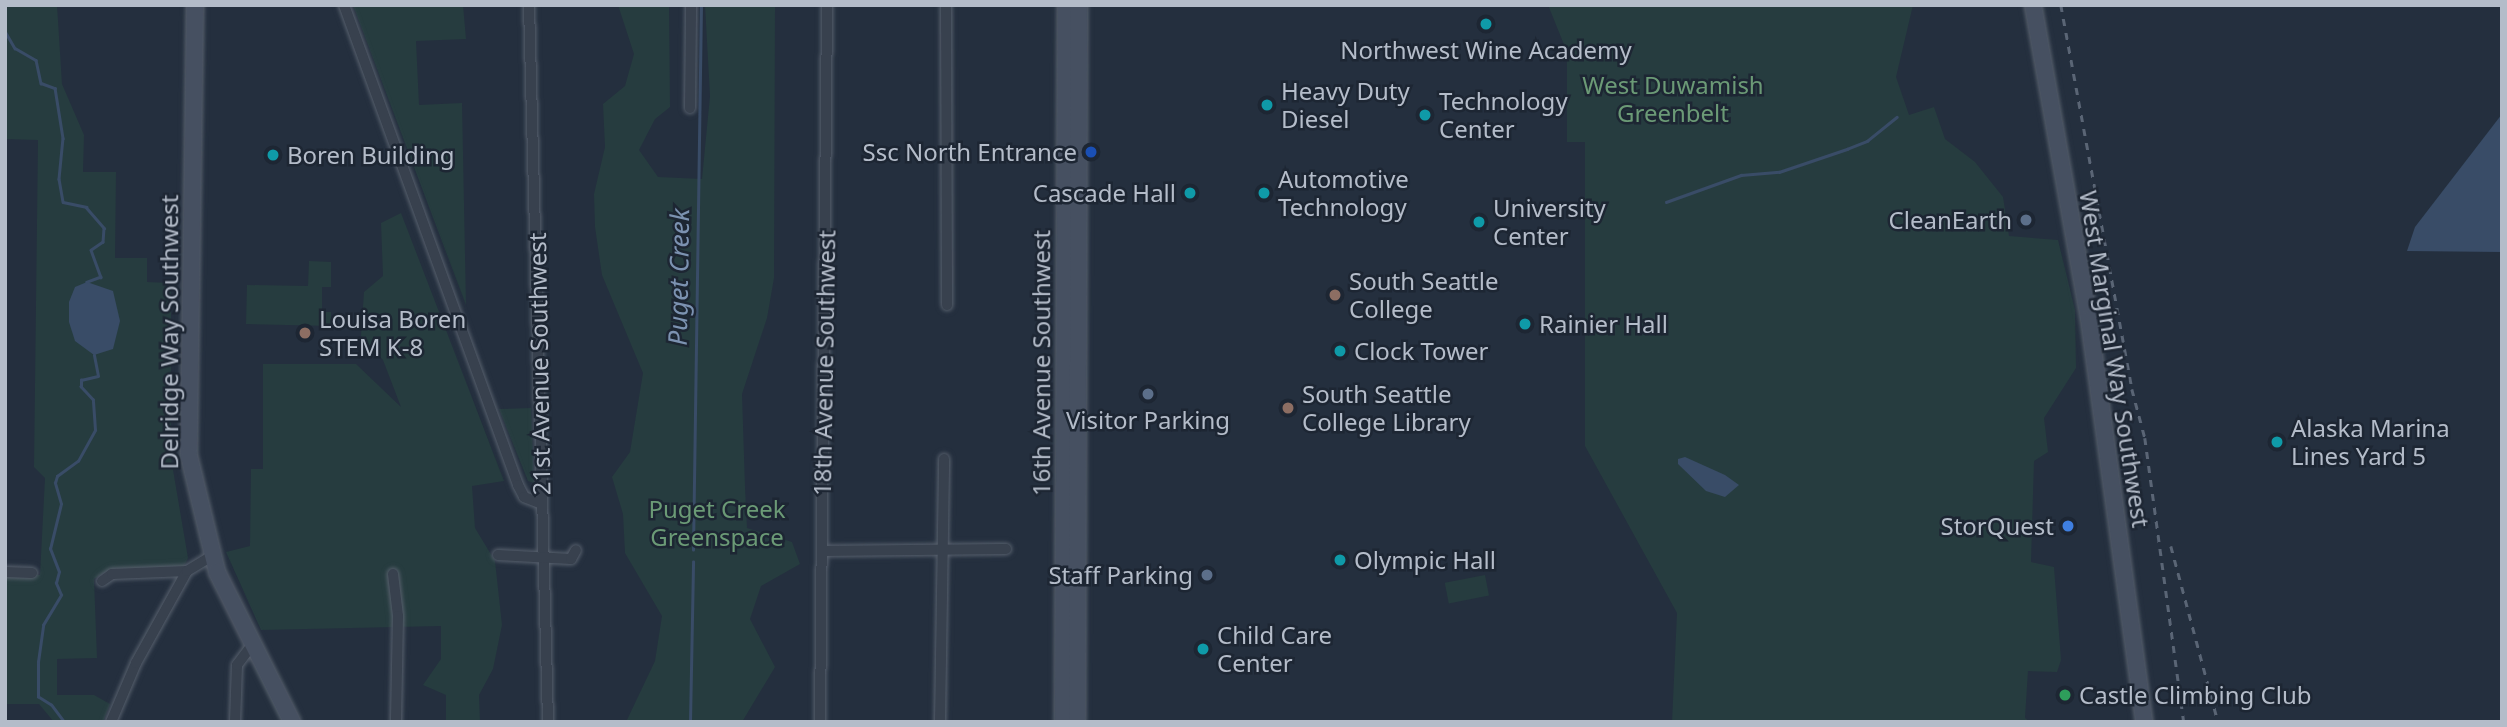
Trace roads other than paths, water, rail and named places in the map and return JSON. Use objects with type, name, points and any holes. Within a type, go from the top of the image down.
[{"type":"main road","name":"Delridge Way Southwest","points":[[195,5],[188,447],[212,556],[252,645],[292,722]]},
{"type":"main road","name":"16th Avenue Southwest","points":[[1063,722],[1066,5]]},
{"type":"main road","name":"16th Avenue Southwest","points":[[1077,722],[1079,5]]},
{"type":"main road","name":"West Marginal Way Southwest","points":[[2033,5],[2089,319],[2144,722]]},
{"type":"street","points":[[344,5],[518,485],[524,497],[542,505]]},
{"type":"street","name":"21st Avenue Southwest","points":[[529,5],[548,722]]},
{"type":"street","points":[[690,108],[691,5]]},
{"type":"street","name":"18th Avenue Southwest","points":[[821,722],[827,5]]},
{"type":"street","points":[[946,5],[947,305]]},
{"type":"street","points":[[940,722],[944,459]]},
{"type":"street","points":[[822,551],[1006,549]]},
{"type":"street","points":[[498,555],[570,559],[576,550]]},
{"type":"street","points":[[102,581],[112,574],[187,571],[212,556]]},
{"type":"street","points":[[111,722],[136,663],[187,571]]},
{"type":"street","points":[[5,572],[32,573]]},
{"type":"street","points":[[393,574],[398,616],[396,722]]},
{"type":"street","points":[[235,722],[237,665],[252,645]]},
{"type":"water","points":[[2502,114],[2502,252],[2407,251],[2415,227]]},
{"type":"water","points":[[87,282],[113,291],[120,321],[113,349],[94,355],[75,341],[69,322],[69,302],[75,287]]},
{"type":"water","points":[[1685,457],[1725,475],[1739,485],[1725,497],[1706,491],[1678,464],[1678,459]]},
{"type":"waterway","name":"Puget Creek","points":[[693,550],[701,5]]},
{"type":"waterway","points":[[5,31],[15,48],[36,60],[41,83],[55,88],[63,138],[59,179],[63,202],[86,207],[104,228],[103,242],[91,250],[101,277],[87,282]]},
{"type":"waterway","points":[[1666,202],[1741,175],[1779,172],[1847,149],[1867,141],[1897,117]]},
{"type":"waterway","points":[[64,722],[51,705],[38,697],[38,662],[43,625],[61,595],[56,583],[59,572],[50,549],[61,504],[55,483],[57,476],[78,461],[95,430],[93,400],[81,387],[81,380],[98,376],[94,355]]},
{"type":"waterway","name":"Puget Creek","points":[[690,722],[693,562]]},
{"type":"railway","points":[[2061,5],[2132,389],[2145,438],[2184,722]]},
{"type":"railway","points":[[2171,546],[2218,722]]},
{"type":"place","name":"Northwest Wine Academy","points":[[1486,24]]},
{"type":"place","name":"Heavy Duty Diesel","points":[[1267,105]]},
{"type":"place","name":"Technology Center","points":[[1425,115]]},
{"type":"place","name":"Ssc North Entrance","points":[[1091,152]]},
{"type":"place","name":"Boren Building","points":[[273,155]]},
{"type":"place","name":"Cascade Hall","points":[[1190,193]]},
{"type":"place","name":"Automotive Technology","points":[[1264,193]]},
{"type":"place","name":"CleanEarth","points":[[2026,220]]},
{"type":"place","name":"University Center","points":[[1479,222]]},
{"type":"place","name":"South Seattle College","points":[[1335,295]]},
{"type":"place","name":"Rainier Hall","points":[[1525,324]]},
{"type":"place","name":"Louisa Boren STEM K-8","points":[[305,333]]},
{"type":"place","name":"Clock Tower","points":[[1340,351]]},
{"type":"place","name":"Visitor Parking","points":[[1148,394]]},
{"type":"place","name":"South Seattle College Library","points":[[1288,408]]},
{"type":"place","name":"Alaska Marina Lines Yard 5","points":[[2277,442]]},
{"type":"place","name":"StorQuest","points":[[2068,526]]},
{"type":"place","name":"Olympic Hall","points":[[1340,560]]},
{"type":"place","name":"Staff Parking","points":[[1207,575]]},
{"type":"place","name":"Child Care Center","points":[[1203,649]]},
{"type":"place","name":"Castle Climbing Club","points":[[2065,695]]},
{"type":"park label","name":"West Duwamish Greenbelt","points":[[1673,99]]},
{"type":"park label","name":"Puget Creek Greenspace","points":[[717,523]]}]
